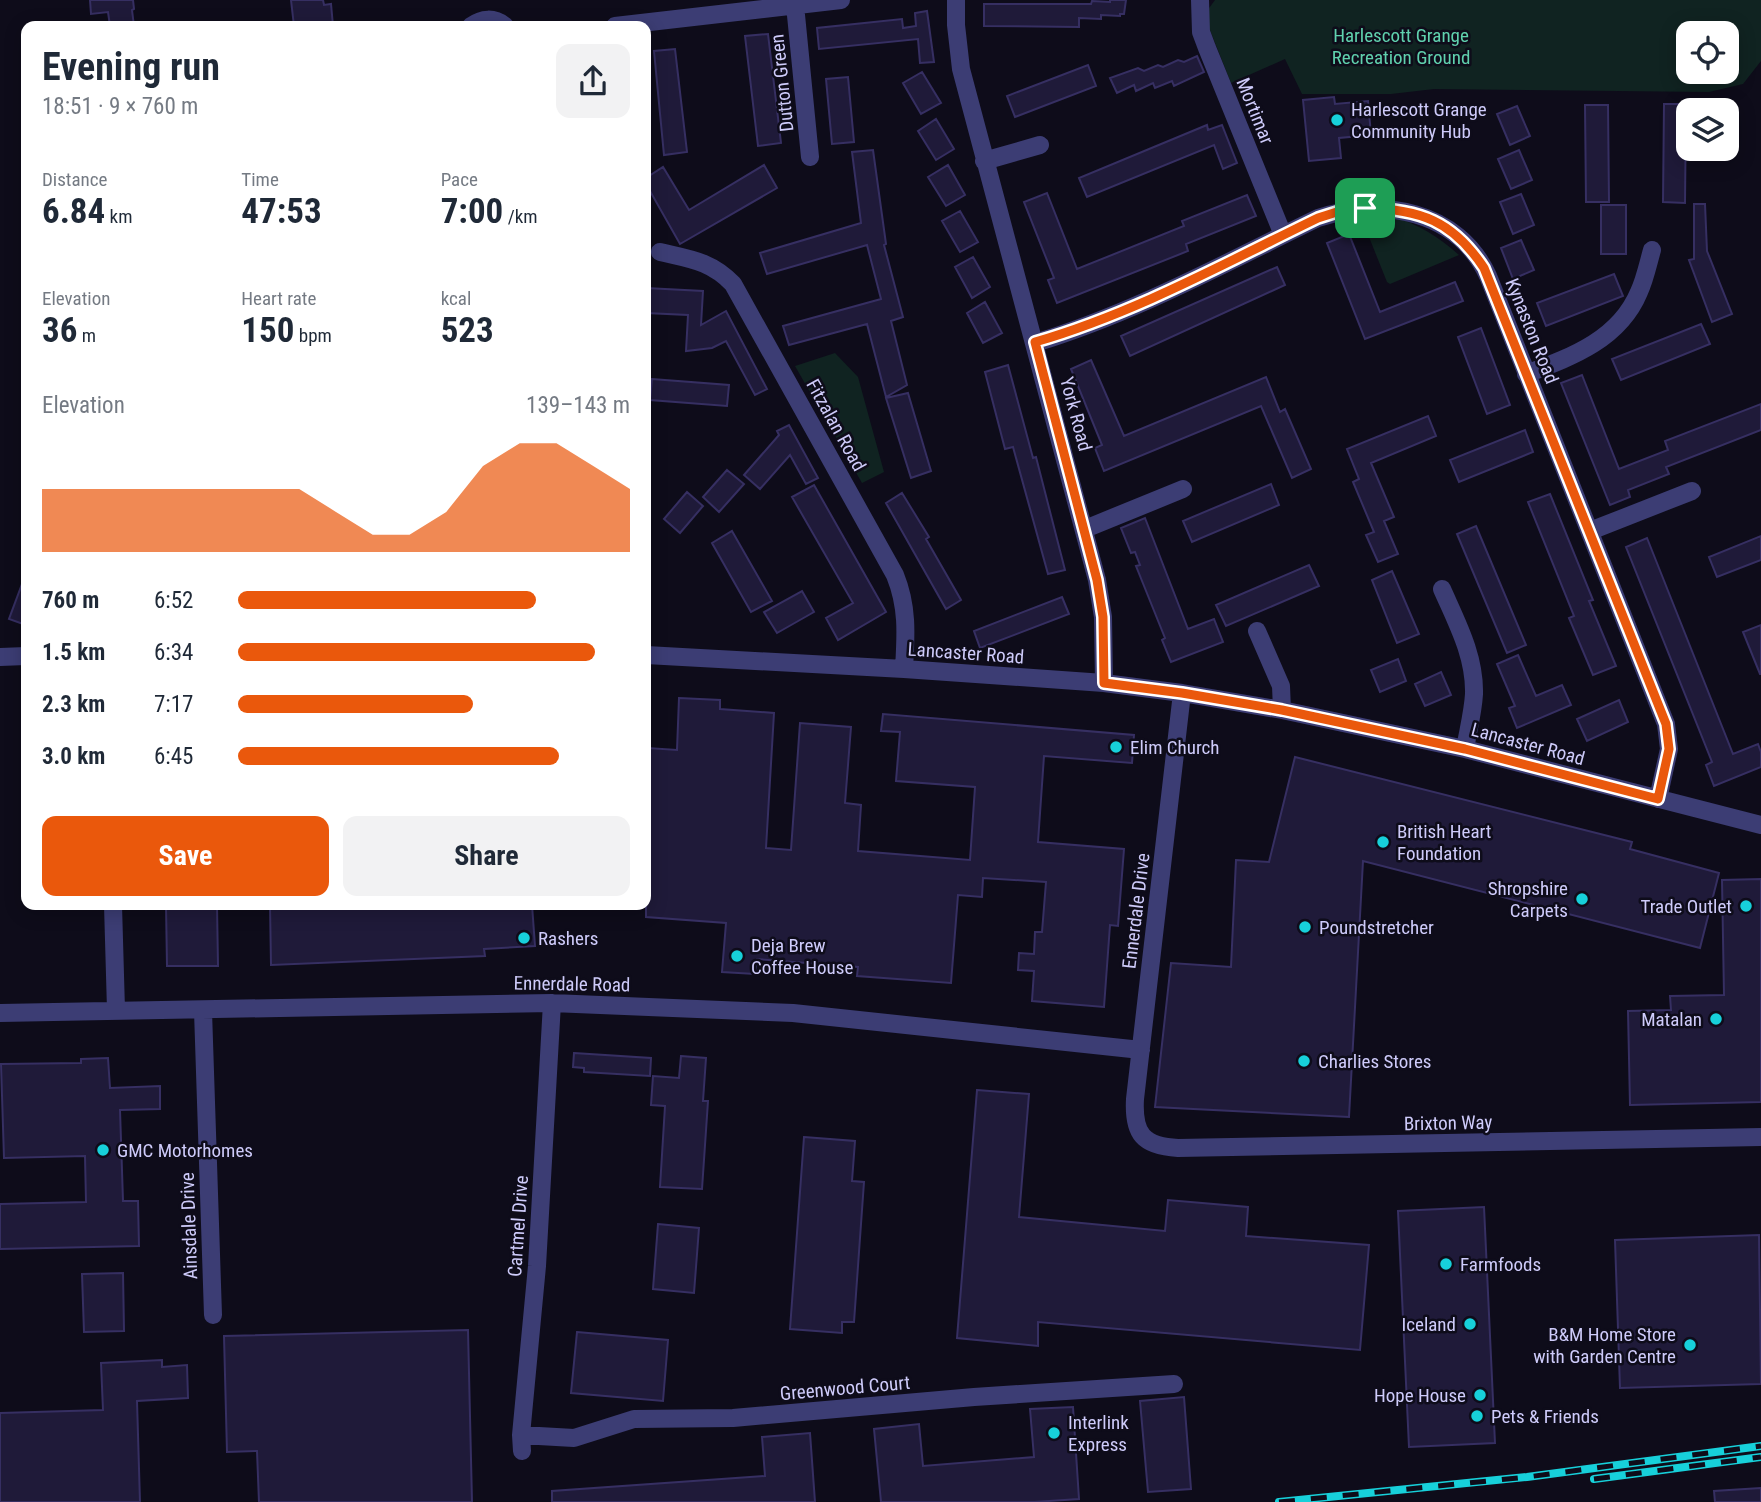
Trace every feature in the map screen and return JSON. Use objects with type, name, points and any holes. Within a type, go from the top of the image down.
[{"type":"street","points":[[651,22],[841,0]]},
{"type":"street","name":"York Road","points":[[956,0],[961,69],[1085,529],[1103,617],[1104,683]]},
{"type":"street","name":"Mortimar","points":[[1200,0],[1204,40],[1283,235]]},
{"type":"street","name":"Dutton Green","points":[[795,5],[810,157]]},
{"type":"street","points":[[984,160],[1041,145]]},
{"type":"street","name":"Kynaston Road","points":[[1035,342],[1104,320],[1145,303],[1283,235],[1340,211],[1365,208],[1408,211],[1430,218],[1451,230],[1468,245],[1484,268],[1666,724],[1669,749],[1658,799]]},
{"type":"street","points":[[1527,374],[1579,354],[1623,319],[1639,292],[1651,250]]},
{"type":"street","name":"Fitzalan Road","points":[[660,252],[705,263],[721,272],[733,284],[895,575],[903,594],[907,616],[904,669]]},
{"type":"street","points":[[1085,529],[1183,489]]},
{"type":"street","points":[[1590,531],[1692,491]]},
{"type":"street","points":[[1442,589],[1467,646],[1473,675],[1474,695],[1465,749]]},
{"type":"street","points":[[1257,631],[1281,686],[1282,710]]},
{"type":"street","name":"Lancaster Road","points":[[651,655],[1104,683],[1182,693],[1282,710],[1465,749],[1761,825]]},
{"type":"street","points":[[0,657],[21,656]]},
{"type":"street","name":"Ennerdale Drive","points":[[1140,1134],[1134,1118],[1182,693]]},
{"type":"street","points":[[113,910],[116,1010]]},
{"type":"street","name":"Ennerdale Road","points":[[0,1013],[552,1003],[793,1013],[1141,1051]]},
{"type":"street","name":"Cartmel Drive","points":[[522,1443],[537,1266],[552,1003]]},
{"type":"street","name":"Ainsdale Drive","points":[[203,1010],[213,1315]]},
{"type":"street","name":"Brixton Way","points":[[1140,1134],[1151,1144],[1178,1148],[1761,1137]]},
{"type":"street","name":"Greenwood Court","points":[[522,1443],[574,1438],[634,1419],[733,1418],[974,1397],[1174,1384]]},
{"type":"green space","name":"Harlescott Grange Recreation Ground","points":[[1215,0],[1761,0],[1761,61],[1743,84],[1709,92],[1434,89],[1391,94],[1302,94],[1285,59],[1231,83],[1204,15]]},
{"type":"green space","points":[[1392,216],[1428,232],[1459,255],[1390,284],[1361,217]]},
{"type":"green space","points":[[835,353],[858,377],[884,472],[862,483],[795,366]]},
{"type":"building","points":[[90,0],[133,0],[133,21],[109,21],[108,12],[91,14]]},
{"type":"building","points":[[291,0],[323,0],[324,5],[331,4],[333,21],[293,21]]},
{"type":"building","points":[[1126,0],[1124,14],[1101,15],[1101,19],[1079,18],[1079,27],[984,26],[984,4],[1091,4],[1092,1]]},
{"type":"building","points":[[927,11],[934,62],[920,63],[918,39],[819,49],[817,28],[902,19],[903,28],[916,26],[915,13]]},
{"type":"building","points":[[768,34],[781,143],[758,146],[745,36]]},
{"type":"building","points":[[675,49],[687,152],[664,155],[654,51]]},
{"type":"building","points":[[1197,56],[1204,72],[1174,86],[1172,81],[1155,88],[1153,83],[1136,91],[1134,85],[1117,93],[1110,78],[1138,68],[1144,71],[1178,60],[1184,62]]},
{"type":"building","points":[[1088,65],[1096,86],[1015,117],[1007,96]]},
{"type":"building","points":[[922,72],[941,103],[921,114],[903,83]]},
{"type":"building","points":[[848,77],[854,142],[832,144],[826,79]]},
{"type":"building","name":"Harlescott Grange Community Hub","points":[[1334,97],[1335,104],[1368,101],[1371,135],[1339,138],[1341,158],[1309,161],[1303,100]]},
{"type":"building","points":[[1664,104],[1676,104],[1676,161],[1685,161],[1685,203],[1663,202]]},
{"type":"building","points":[[1585,105],[1608,105],[1609,202],[1586,202]]},
{"type":"building","points":[[1517,106],[1530,136],[1510,145],[1497,114]]},
{"type":"building","points":[[936,119],[954,149],[936,160],[918,131]]},
{"type":"building","points":[[1207,125],[1208,130],[1222,125],[1237,163],[1223,169],[1214,145],[1087,197],[1079,178]]},
{"type":"building","points":[[873,150],[886,244],[884,245],[903,317],[891,321],[907,385],[886,397],[867,324],[789,345],[783,326],[881,299],[867,245],[767,274],[760,253],[861,223],[852,152]]},
{"type":"building","points":[[1519,150],[1532,180],[1511,189],[1498,159]]},
{"type":"building","points":[[764,165],[777,188],[680,244],[651,193],[651,175],[663,167],[689,210]]},
{"type":"building","points":[[948,165],[965,195],[946,206],[928,177]]},
{"type":"building","points":[[1047,193],[1077,269],[1184,226],[1182,221],[1247,195],[1256,216],[1186,244],[1188,251],[1057,303],[1048,280],[1054,278],[1024,202]]},
{"type":"building","points":[[1521,194],[1534,225],[1513,234],[1500,202]]},
{"type":"building","points":[[1694,204],[1705,204],[1707,251],[1732,314],[1712,322],[1689,260],[1694,259]]},
{"type":"building","points":[[1601,205],[1626,205],[1626,254],[1601,254]]},
{"type":"building","points":[[960,211],[978,242],[960,252],[942,221]]},
{"type":"building","points":[[1349,234],[1380,312],[1455,282],[1463,301],[1365,339],[1327,243]]},
{"type":"building","points":[[1521,240],[1534,270],[1513,279],[1501,248]]},
{"type":"building","points":[[973,257],[990,287],[972,298],[955,267]]},
{"type":"building","points":[[1277,267],[1285,285],[1130,356],[1121,336]]},
{"type":"building","points":[[1614,274],[1623,296],[1546,326],[1537,303]]},
{"type":"building","points":[[651,288],[703,291],[701,325],[726,311],[767,389],[755,395],[726,341],[712,348],[686,351],[688,315],[651,313]]},
{"type":"building","points":[[985,302],[1002,333],[983,343],[967,313]]},
{"type":"building","points":[[1701,324],[1710,344],[1621,380],[1612,359]]},
{"type":"building","points":[[1481,328],[1510,405],[1487,414],[1458,337]]},
{"type":"building","points":[[1091,360],[1124,436],[1266,377],[1280,412],[1285,409],[1311,469],[1292,478],[1261,406],[1104,471],[1095,448],[1102,445],[1071,369]]},
{"type":"building","points":[[1008,365],[1033,458],[1036,457],[1065,570],[1048,574],[1013,447],[1005,449],[985,372]]},
{"type":"building","points":[[1582,375],[1619,469],[1668,450],[1665,441],[1761,404],[1761,430],[1666,467],[1669,474],[1628,490],[1630,497],[1610,505],[1561,383]]},
{"type":"building","points":[[652,379],[729,385],[727,406],[651,400]]},
{"type":"building","points":[[908,393],[931,471],[911,478],[886,398]]},
{"type":"building","points":[[1428,416],[1436,436],[1371,463],[1394,517],[1384,521],[1398,554],[1378,562],[1366,535],[1374,532],[1353,482],[1359,479],[1347,449]]},
{"type":"building","points":[[789,425],[818,478],[806,484],[790,455],[760,489],[744,475],[779,435],[777,431]]},
{"type":"building","points":[[1525,430],[1533,452],[1459,482],[1450,460]]},
{"type":"building","points":[[727,470],[744,484],[719,512],[703,497]]},
{"type":"building","points":[[1271,484],[1279,505],[1192,542],[1183,521]]},
{"type":"building","points":[[814,485],[886,612],[838,640],[826,618],[853,603],[792,497]]},
{"type":"building","points":[[687,492],[703,506],[680,533],[664,519]]},
{"type":"building","points":[[902,493],[929,537],[926,539],[961,600],[946,609],[886,503]]},
{"type":"building","points":[[1550,494],[1593,600],[1589,601],[1616,666],[1593,675],[1569,618],[1574,616],[1528,502]]},
{"type":"building","points":[[1145,518],[1188,629],[1214,619],[1223,642],[1171,662],[1162,640],[1165,638],[1136,566],[1140,565],[1135,552],[1131,553],[1121,528]]},
{"type":"building","points":[[1476,526],[1526,645],[1507,653],[1457,534]]},
{"type":"building","points":[[732,531],[772,601],[751,612],[712,543]]},
{"type":"building","points":[[1761,536],[1761,560],[1717,577],[1709,557]]},
{"type":"building","points":[[1647,538],[1733,754],[1758,744],[1761,752],[1761,767],[1714,786],[1706,765],[1712,762],[1626,547]]},
{"type":"building","points":[[1309,565],[1319,586],[1226,626],[1216,605]]},
{"type":"building","points":[[1392,571],[1419,634],[1397,643],[1372,580]]},
{"type":"building","points":[[21,587],[21,623],[9,619]]},
{"type":"building","points":[[802,591],[814,612],[777,633],[764,612]]},
{"type":"building","points":[[1062,597],[1069,614],[980,648],[974,631]]},
{"type":"building","points":[[1761,625],[1761,674],[1760,674],[1743,632]]},
{"type":"building","points":[[1518,655],[1536,696],[1562,685],[1571,705],[1517,728],[1509,708],[1515,706],[1497,664]]},
{"type":"building","points":[[1398,659],[1406,681],[1380,692],[1371,670]]},
{"type":"building","points":[[1441,672],[1451,695],[1425,706],[1415,684]]},
{"type":"building","points":[[679,698],[720,700],[720,709],[774,713],[766,848],[791,850],[800,723],[851,727],[845,803],[861,805],[858,851],[970,860],[975,787],[896,781],[900,732],[881,731],[883,714],[1134,735],[1132,763],[1044,756],[1038,842],[1124,849],[1118,926],[1110,925],[1104,1007],[1032,1001],[1034,971],[1018,970],[1019,953],[1034,954],[1035,932],[1042,932],[1046,882],[983,878],[982,897],[958,895],[951,983],[857,976],[858,967],[757,959],[755,974],[722,972],[726,923],[646,917],[646,910],[651,910],[651,748],[677,750]]},
{"type":"building","points":[[1619,700],[1628,722],[1587,741],[1577,719]]},
{"type":"building","points":[[1295,757],[1632,842],[1630,849],[1719,873],[1700,948],[1363,861],[1349,1117],[1155,1107],[1171,963],[1231,967],[1236,860],[1269,862]]},
{"type":"building","name":"Matalan","points":[[1761,879],[1761,1102],[1630,1105],[1628,1011],[1671,1010],[1670,996],[1724,995],[1722,880]]},
{"type":"building","points":[[166,910],[217,910],[218,966],[167,966]]},
{"type":"building","points":[[270,910],[532,910],[535,946],[484,949],[485,956],[271,965]]},
{"type":"building","points":[[574,1053],[651,1058],[650,1076],[584,1072],[584,1068],[573,1067]]},
{"type":"building","points":[[681,1056],[706,1058],[703,1101],[708,1101],[702,1189],[660,1187],[665,1106],[651,1105],[653,1076],[679,1078]]},
{"type":"building","points":[[108,1058],[110,1088],[160,1086],[160,1109],[120,1110],[123,1201],[138,1201],[139,1246],[0,1249],[0,1204],[86,1202],[85,1156],[4,1158],[1,1064],[81,1063],[81,1059]]},
{"type":"building","points":[[977,1090],[1029,1094],[1019,1217],[1165,1231],[1168,1200],[1248,1207],[1246,1236],[1369,1245],[1360,1350],[1038,1322],[1038,1346],[957,1338]]},
{"type":"building","points":[[804,1137],[855,1141],[852,1181],[864,1182],[854,1322],[842,1322],[842,1333],[790,1329]]},
{"type":"building","points":[[1484,1207],[1495,1443],[1409,1447],[1398,1211]]},
{"type":"building","points":[[658,1224],[699,1228],[694,1293],[653,1289]]},
{"type":"building","name":"B&M Home Store with Garden Centre","points":[[1759,1235],[1761,1384],[1620,1388],[1615,1240]]},
{"type":"building","points":[[123,1273],[124,1331],[84,1332],[82,1274]]},
{"type":"building","points":[[468,1330],[472,1502],[259,1502],[257,1451],[227,1452],[224,1336]]},
{"type":"building","points":[[577,1332],[668,1340],[663,1401],[571,1393]]},
{"type":"building","points":[[162,1360],[162,1367],[187,1365],[188,1398],[137,1401],[140,1502],[0,1502],[0,1413],[103,1410],[101,1363]]},
{"type":"building","points":[[1184,1397],[1191,1489],[1148,1492],[1140,1401]]},
{"type":"building","points":[[1073,1407],[1079,1499],[1034,1502],[881,1502],[874,1429],[919,1424],[923,1466],[1034,1457],[1030,1409]]},
{"type":"building","points":[[810,1433],[815,1502],[552,1502],[552,1491],[765,1476],[762,1437]]},
{"type":"building","points":[[1761,1488],[1761,1502],[1715,1502],[1714,1491]]},
{"type":"railway","points":[[1279,1502],[1527,1477],[1761,1446]]},
{"type":"railway","points":[[1594,1479],[1761,1457]]},
{"type":"place","name":"Harlescott Grange Community Hub","points":[[1337,120]]},
{"type":"place","name":"Elim Church","points":[[1116,747]]},
{"type":"place","name":"British Heart Foundation","points":[[1383,842]]},
{"type":"place","name":"Shropshire Carpets","points":[[1582,899]]},
{"type":"place","name":"Trade Outlet","points":[[1746,906]]},
{"type":"place","name":"Poundstretcher","points":[[1305,927]]},
{"type":"place","name":"Rashers","points":[[524,938]]},
{"type":"place","name":"Deja Brew Coffee House","points":[[737,956]]},
{"type":"place","name":"Matalan","points":[[1716,1019]]},
{"type":"place","name":"Charlies Stores","points":[[1304,1061]]},
{"type":"place","name":"GMC Motorhomes","points":[[103,1150]]},
{"type":"place","name":"Farmfoods","points":[[1446,1264]]},
{"type":"place","name":"Iceland","points":[[1470,1324]]},
{"type":"place","name":"B&M Home Store with Garden Centre","points":[[1690,1345]]},
{"type":"place","name":"Hope House","points":[[1480,1395]]},
{"type":"place","name":"Pets & Friends","points":[[1477,1416]]},
{"type":"place","name":"Interlink Express","points":[[1054,1433]]},
{"type":"route","points":[[1365,208],[1408,211],[1430,218],[1451,230],[1468,245],[1484,268],[1666,724],[1669,749],[1658,799],[1465,749],[1282,710],[1104,683],[1103,617],[1097,580],[1035,342],[1068,333],[1145,303],[1318,218],[1340,211],[1365,208]]}]
